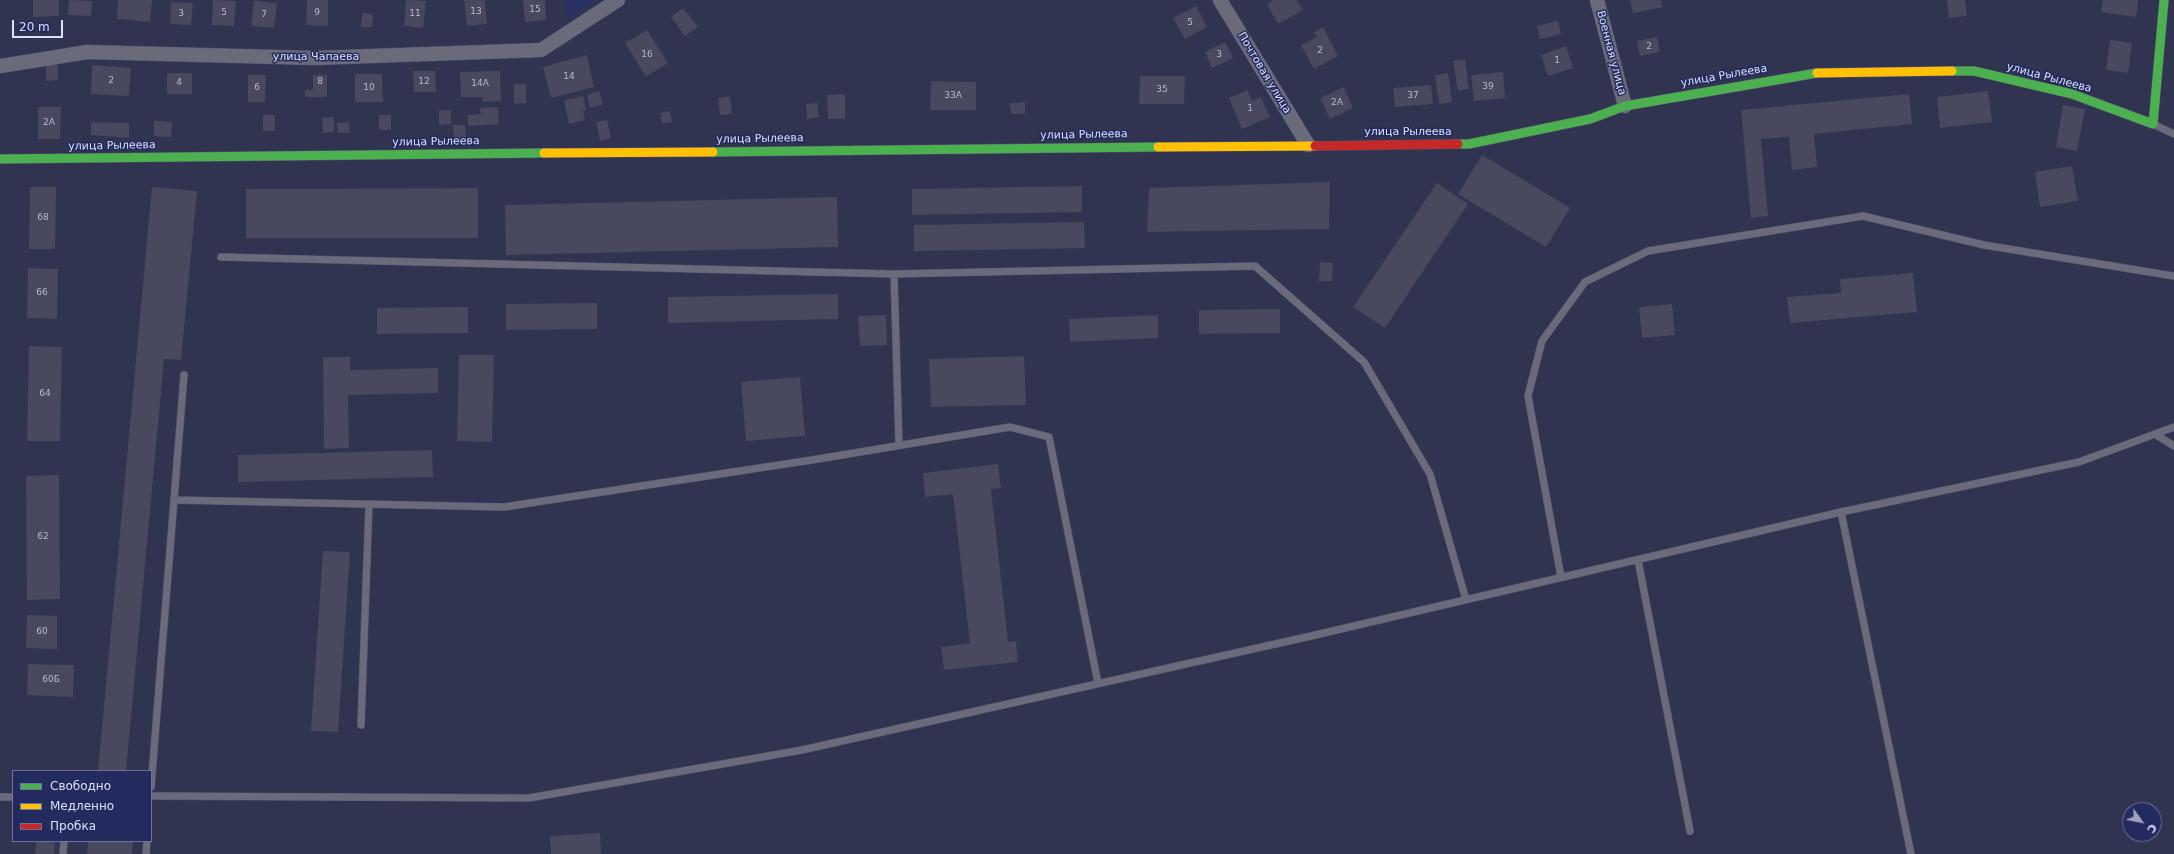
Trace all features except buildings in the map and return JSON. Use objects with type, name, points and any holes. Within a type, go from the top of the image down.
[{"type":"street","name":"улица Чапаева","points":[[0,66],[87,52],[315,58],[541,50],[618,0]]},
{"type":"street","name":"Почтовая улица","points":[[1220,0],[1308,145]]},
{"type":"street","name":"Военная улица","points":[[1597,0],[1625,106]]},
{"type":"street","points":[[2153,124],[2164,0]]},
{"type":"street","name":"улица Рылеева","points":[[0,159],[1469,144],[1590,119],[1625,106],[1820,72],[1974,71],[2072,94],[2153,124]]},
{"type":"lane","points":[[2153,124],[2174,134]]},
{"type":"lane","points":[[1561,578],[1528,396],[1542,341],[1586,282],[1592,278],[1648,251],[1863,216],[1984,245],[2174,276]]},
{"type":"lane","points":[[221,257],[894,274],[1255,266],[1364,362],[1430,474],[1466,600]]},
{"type":"lane","points":[[894,274],[899,445]]},
{"type":"lane","points":[[152,775],[184,375]]},
{"type":"lane","points":[[174,500],[504,507],[1010,427],[1049,437],[1098,683]]},
{"type":"lane","points":[[152,796],[529,798],[802,750],[1466,600],[1841,512],[2079,462],[2174,427]]},
{"type":"lane","points":[[2155,434],[2174,446]]},
{"type":"lane","points":[[361,725],[369,504]]},
{"type":"lane","points":[[1841,512],[1911,854]]},
{"type":"lane","points":[[1638,560],[1690,831]]},
{"type":"lane","points":[[0,797],[12,797]]},
{"type":"lane","points":[[63,854],[64,842]]},
{"type":"lane","points":[[146,854],[147,842]]},
{"type":"shaded area","points":[[565,0],[596,0],[567,19]]},
{"type":"traffic: fast","points":[[1952,71],[1974,71],[2072,94],[2153,124],[2164,0]]},
{"type":"traffic: fast","points":[[1458,144],[1469,144],[1590,119],[1625,106],[1817,73]]},
{"type":"traffic: fast","points":[[713,152],[1158,147]]},
{"type":"traffic: fast","points":[[0,159],[544,153]]},
{"type":"traffic: slow","points":[[1817,73],[1952,71]]},
{"type":"traffic: slow","points":[[1158,147],[1315,146]]},
{"type":"traffic: slow","points":[[544,153],[713,152]]},
{"type":"traffic: jam","points":[[1315,146],[1458,144]]}]
